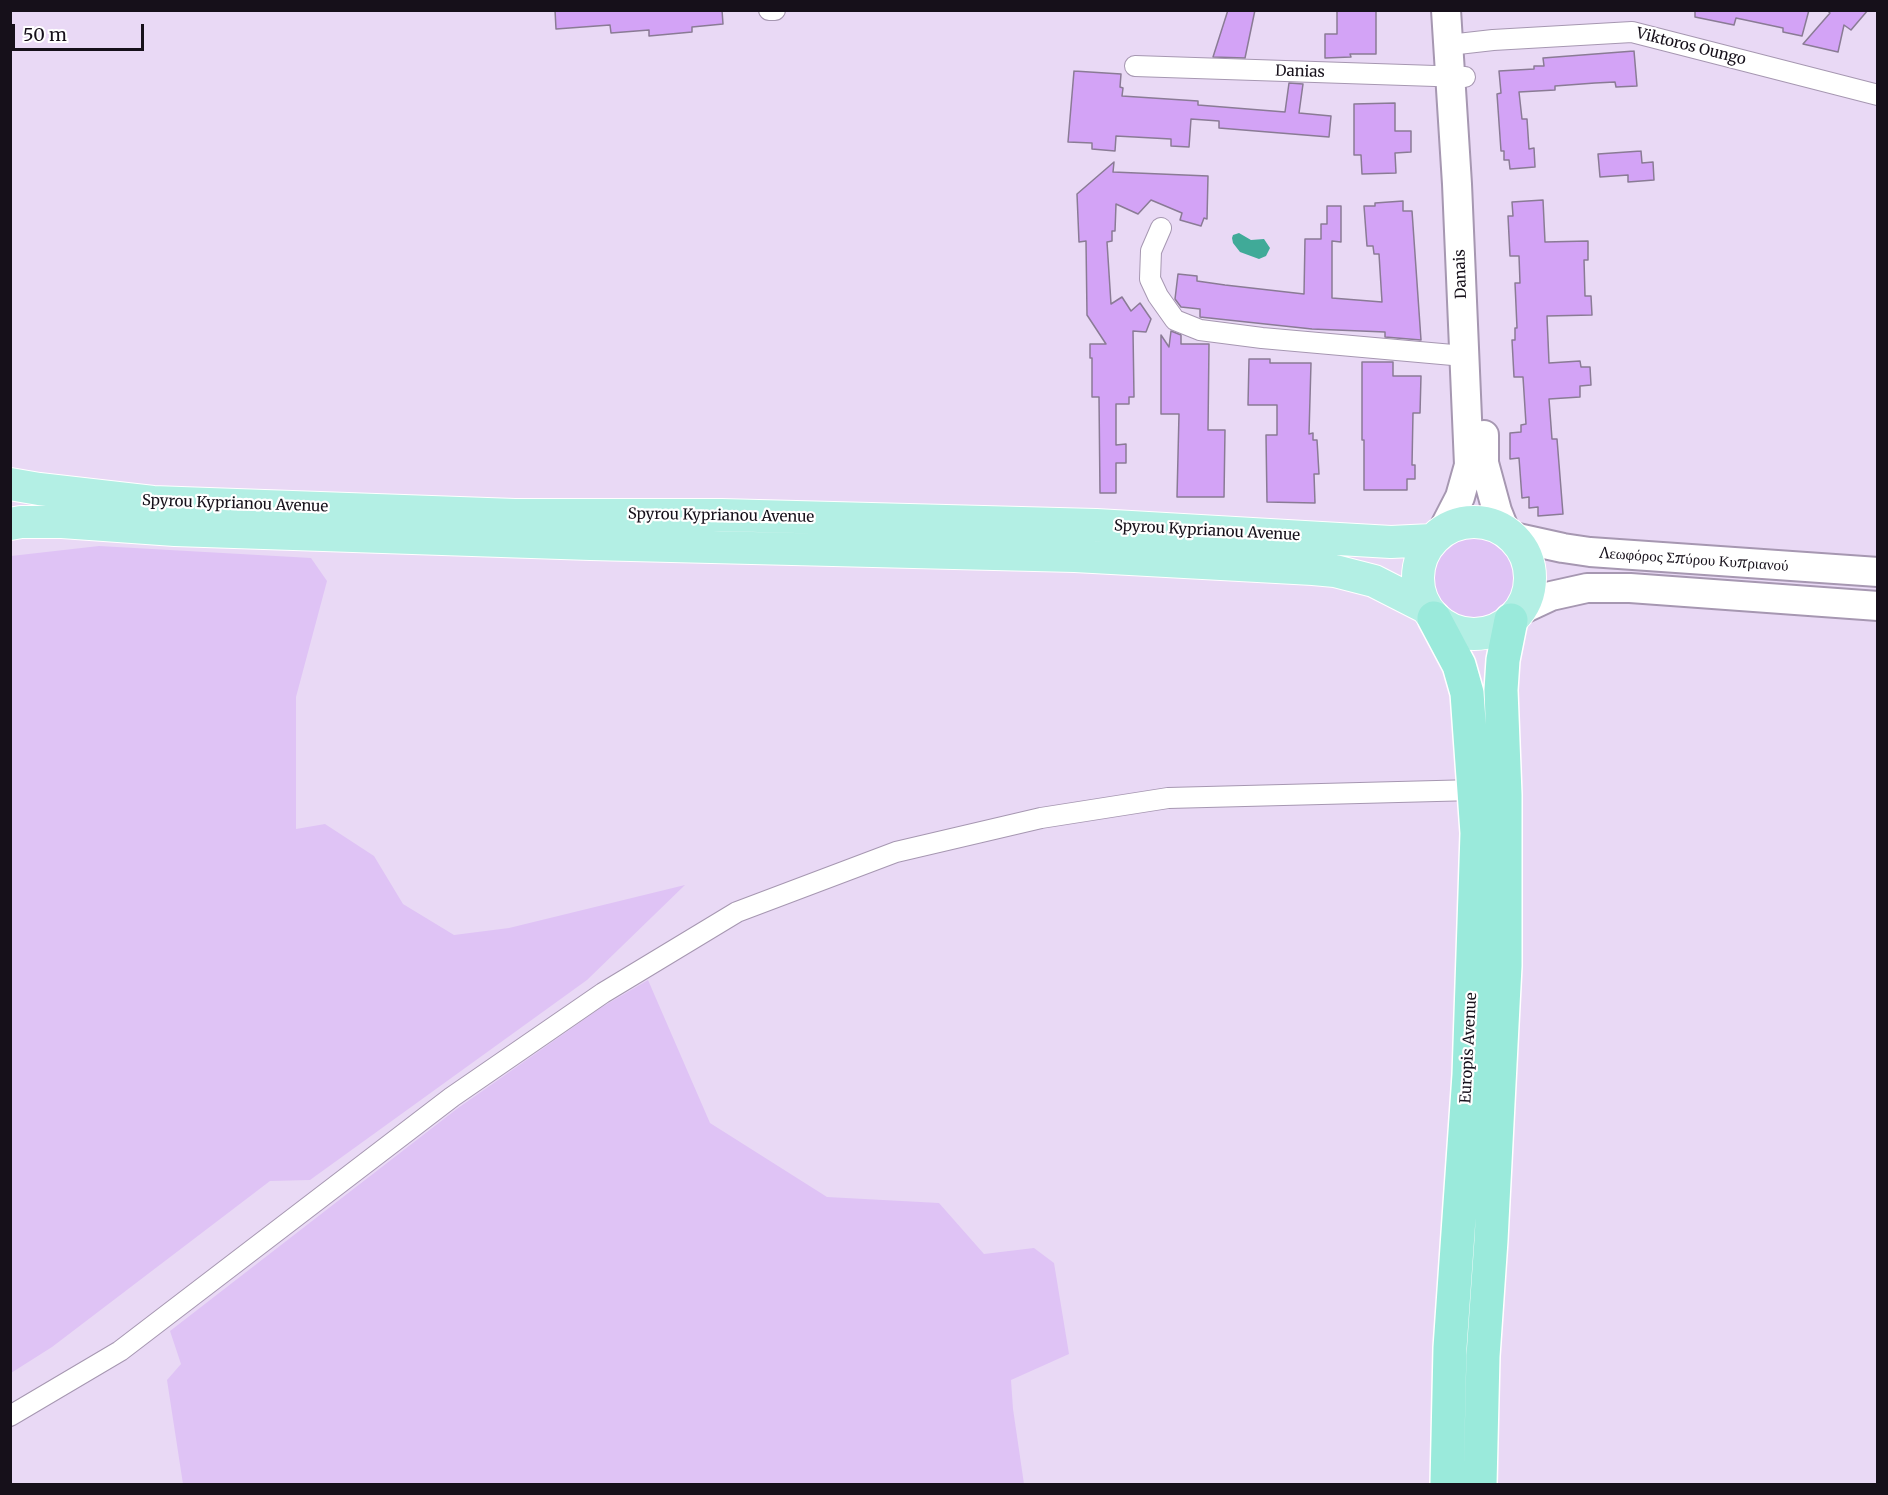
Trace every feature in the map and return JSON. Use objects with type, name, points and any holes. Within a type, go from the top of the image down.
[{"type":"highway","name":"Europis Avenue","points":[[1430,613],[1460,665],[1467,693],[1477,832],[1469,1075],[1450,1348],[1447,1485]]},
{"type":"highway","points":[[1480,1485],[1483,1356],[1505,966],[1505,795],[1501,690],[1503,660],[1516,615]]},
{"type":"main road","name":"Danais","points":[[1446,10],[1456,44]]},
{"type":"main road","name":"Danais","points":[[1437,536],[1460,497],[1469,465],[1457,184],[1456,44],[1462,10]]},
{"type":"main road","name":"Danais","points":[[1457,77],[1480,322],[1484,463],[1497,511],[1509,534]]},
{"type":"main road","name":"Spyrou Kyprianou Avenue","points":[[10,484],[153,502],[515,515],[721,515],[1096,525],[1390,542],[1437,536]]},
{"type":"main road","name":"Spyrou Kyprianou Avenue","points":[[10,524],[53,521],[164,530],[549,543],[1075,556],[1313,569],[1335,571],[1374,581],[1430,613]]},
{"type":"main road","points":[[1516,615],[1529,592],[1530,572],[1527,558],[1509,534],[1495,526],[1473,522],[1462,523],[1437,536],[1423,555],[1418,572],[1419,590],[1430,613],[1445,627],[1458,633],[1472,635],[1486,633],[1500,628],[1516,615],[1551,596],[1587,588],[1630,588],[1878,606]]},
{"type":"main road","name":"Λεωφόρος Σπύρου Κυπριανού","points":[[1509,534],[1563,548],[1590,552],[1878,572]]},
{"type":"street","points":[[769,10],[775,10]]},
{"type":"street","name":"Viktoros Oungo","points":[[1456,44],[1632,32],[1878,94]]},
{"type":"street","name":"Danias","points":[[1135,66],[1457,77]]},
{"type":"street","points":[[1161,228],[1151,252],[1150,279],[1158,296],[1175,320],[1200,330],[1464,356]]},
{"type":"street","points":[[10,1416],[120,1351],[452,1097],[603,993],[737,912],[896,852],[1041,818],[1168,798],[1475,790]]},
{"type":"shaded area","points":[[1239,233],[1251,240],[1264,239],[1270,248],[1266,256],[1259,259],[1240,252],[1232,238],[1233,235]]},
{"type":"shaded area","points":[[1474,535],[1498,542],[1510,554],[1517,578],[1510,602],[1498,614],[1474,621],[1450,614],[1438,602],[1431,578],[1438,554],[1450,542]]},
{"type":"shaded area","points":[[99,546],[311,558],[327,581],[296,697],[296,829],[325,824],[374,856],[403,904],[454,935],[509,928],[685,885],[587,980],[310,1180],[270,1181],[52,1347],[11,1373],[11,556]]},
{"type":"shaded area","points":[[648,980],[710,1123],[827,1197],[939,1203],[984,1254],[1034,1248],[1054,1263],[1069,1354],[1011,1380],[1024,1484],[183,1484],[167,1380],[181,1364],[170,1331],[458,1108],[602,1007]]},
{"type":"building","points":[[555,10],[722,10],[723,24],[692,27],[692,32],[649,36],[649,30],[611,33],[610,25],[556,29]]},
{"type":"building","points":[[1228,10],[1255,10],[1245,58],[1213,57]]},
{"type":"building","points":[[1337,10],[1376,10],[1376,54],[1350,54],[1351,57],[1325,58],[1325,34],[1337,34]]},
{"type":"building","points":[[1695,10],[1809,10],[1802,36],[1783,32],[1783,28],[1736,18],[1734,25],[1695,17]]},
{"type":"building","points":[[1827,10],[1868,10],[1851,30],[1844,25],[1838,52],[1803,44],[1830,13]]},
{"type":"building","points":[[1634,51],[1637,86],[1616,87],[1615,82],[1595,83],[1555,86],[1555,90],[1519,92],[1522,119],[1527,119],[1529,149],[1534,148],[1535,167],[1510,169],[1509,160],[1504,160],[1504,151],[1501,151],[1497,94],[1501,93],[1499,71],[1534,69],[1534,66],[1544,66],[1543,58]]},
{"type":"building","points":[[1074,71],[1121,74],[1122,96],[1198,101],[1198,105],[1285,112],[1289,83],[1303,84],[1299,113],[1331,116],[1329,137],[1219,128],[1219,121],[1191,119],[1189,147],[1171,146],[1171,139],[1116,136],[1115,151],[1092,149],[1092,143],[1068,142]]},
{"type":"building","points":[[1395,103],[1395,131],[1411,131],[1411,152],[1395,153],[1396,173],[1362,174],[1361,155],[1354,155],[1354,104]]},
{"type":"building","points":[[1641,151],[1642,163],[1653,162],[1654,180],[1628,182],[1628,175],[1600,177],[1598,154]]},
{"type":"building","points":[[1114,162],[1113,172],[1208,176],[1207,219],[1204,218],[1201,226],[1180,220],[1182,213],[1151,200],[1138,214],[1116,204],[1115,231],[1112,231],[1112,241],[1107,242],[1111,304],[1122,297],[1131,311],[1140,303],[1151,319],[1146,332],[1133,331],[1134,397],[1129,397],[1129,404],[1116,404],[1116,445],[1126,444],[1126,463],[1116,463],[1116,493],[1100,493],[1099,397],[1092,397],[1090,344],[1106,344],[1087,315],[1086,241],[1079,242],[1077,194]]},
{"type":"building","points":[[1543,200],[1545,242],[1588,241],[1588,260],[1584,260],[1585,296],[1591,296],[1592,315],[1547,316],[1549,363],[1580,361],[1581,367],[1590,367],[1591,385],[1580,386],[1580,397],[1549,399],[1552,439],[1557,439],[1563,514],[1538,516],[1538,507],[1529,508],[1529,497],[1522,498],[1519,458],[1510,459],[1510,433],[1521,432],[1521,425],[1526,424],[1523,377],[1514,377],[1512,340],[1515,340],[1515,328],[1517,328],[1515,283],[1520,283],[1519,256],[1510,256],[1508,216],[1513,216],[1512,202]]},
{"type":"building","points":[[1403,201],[1403,211],[1412,211],[1421,340],[1385,337],[1385,332],[1312,329],[1200,317],[1200,309],[1181,307],[1175,299],[1178,274],[1197,276],[1197,281],[1304,294],[1305,239],[1321,239],[1321,224],[1327,224],[1327,206],[1341,206],[1341,242],[1332,241],[1332,298],[1382,302],[1379,254],[1374,254],[1373,246],[1367,246],[1364,206]]},
{"type":"building","points":[[1171,331],[1181,335],[1181,344],[1209,344],[1208,430],[1225,430],[1224,497],[1177,497],[1179,414],[1161,414],[1161,335],[1169,347]]},
{"type":"building","points":[[1249,359],[1270,359],[1270,363],[1311,363],[1309,434],[1313,433],[1313,440],[1317,440],[1319,474],[1314,474],[1315,503],[1267,502],[1266,435],[1277,435],[1277,405],[1248,405]]},
{"type":"building","points":[[1362,362],[1393,362],[1393,376],[1421,376],[1420,413],[1413,413],[1412,465],[1415,465],[1415,479],[1407,479],[1407,490],[1364,490]]}]
